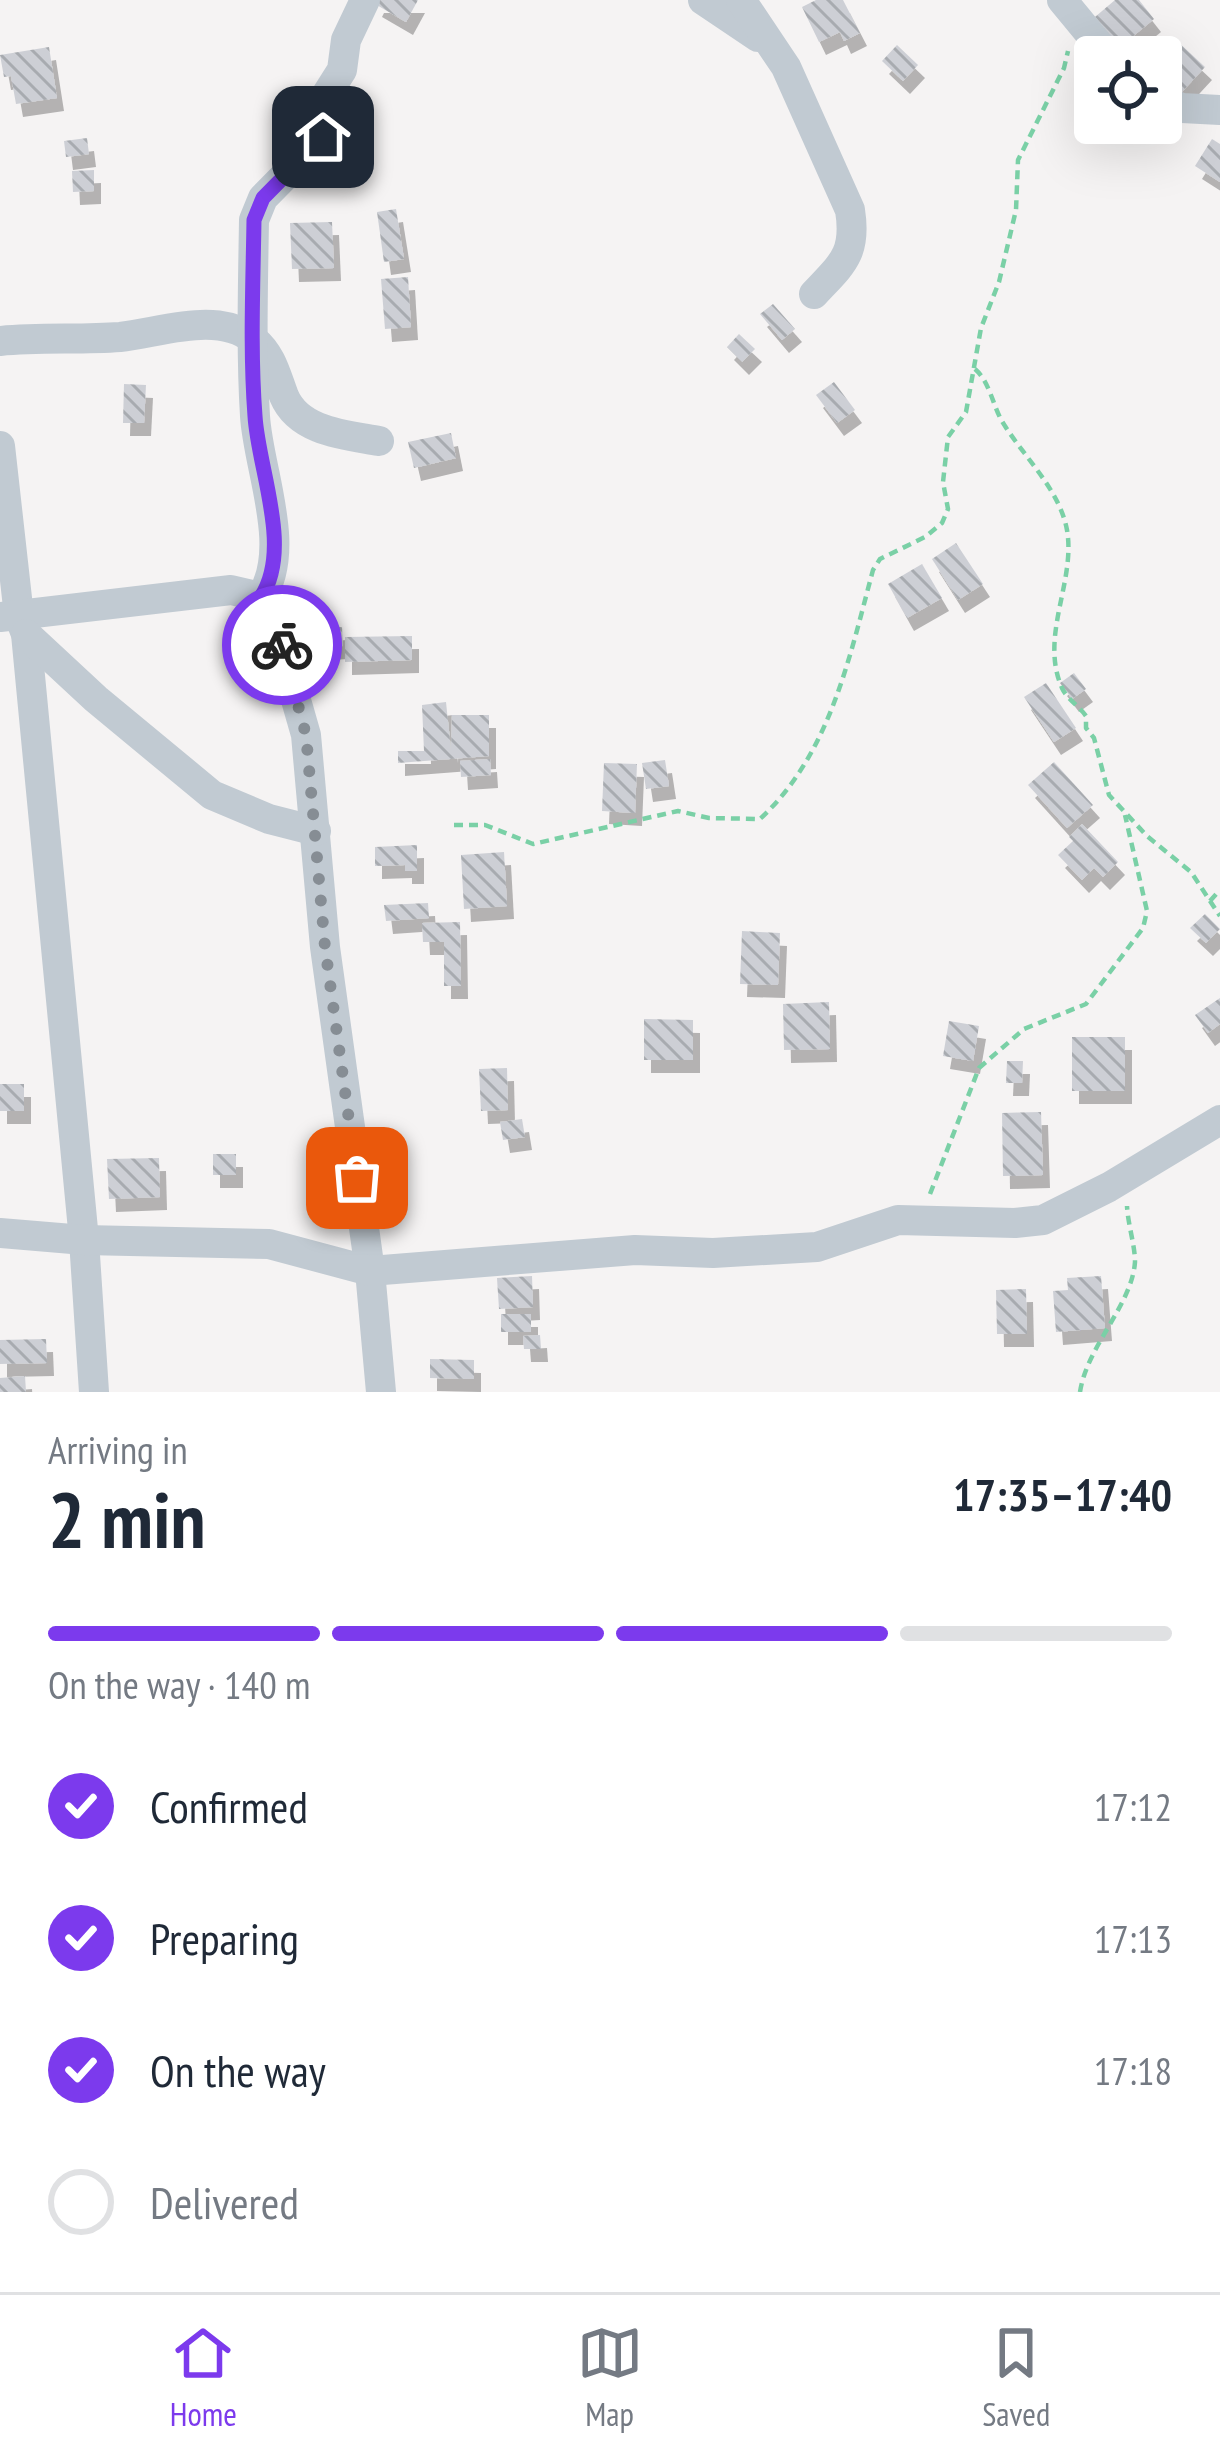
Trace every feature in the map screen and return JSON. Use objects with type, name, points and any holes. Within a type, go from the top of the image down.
[{"type":"street","points":[[261,597],[273,560],[269,482],[255,422],[254,220],[263,198],[323,137],[323,100],[341,70],[346,40],[365,0]]},
{"type":"street","points":[[703,0],[769,44]]},
{"type":"street","points":[[741,0],[786,68],[850,210],[854,235],[848,257],[814,294]]},
{"type":"street","points":[[1062,0],[1091,36]]},
{"type":"street","points":[[1182,108],[1220,110]]},
{"type":"street","points":[[0,341],[121,337],[212,326],[252,338],[276,370],[286,401],[303,420],[332,433],[379,441]]},
{"type":"street","points":[[0,446],[83,1240],[94,1392]]},
{"type":"street","points":[[15,622],[209,592],[247,591],[261,597],[277,624],[306,735],[325,947],[370,1270],[381,1392]]},
{"type":"street","points":[[15,622],[96,699],[212,795],[269,819],[316,831]]},
{"type":"street","points":[[0,1233],[83,1240],[269,1244],[370,1270],[635,1250],[817,1247],[898,1220],[1031,1222],[1057,1215],[1220,1120]]},
{"type":"path","points":[[454,825],[485,825],[533,844],[678,811],[709,818],[760,819],[808,765],[828,725],[864,593],[880,559],[925,537],[942,523],[948,508],[943,482],[948,437],[966,412],[981,328],[993,302],[1016,209],[1018,160],[1064,68],[1066,37]]},
{"type":"path","points":[[975,369],[983,376],[998,417],[1057,499],[1067,530],[1055,666],[1064,693],[1086,716],[1109,795],[1125,815],[1191,872],[1220,916]]},
{"type":"path","points":[[898,1220],[929,1196],[980,1067],[1024,1029],[1086,1004],[1143,928],[1147,911],[1125,815]]},
{"type":"path","points":[[1210,901],[1220,890]]},
{"type":"path","points":[[1080,1392],[1083,1373],[1135,1264],[1127,1208],[1135,1172]]},
{"type":"building","points":[[377,0],[418,0],[406,22],[375,4]]},
{"type":"building","points":[[816,0],[843,0],[860,33],[844,41],[840,32],[819,42],[802,7]]},
{"type":"building","points":[[1115,0],[1139,0],[1154,19],[1133,36],[1111,36],[1095,17]]},
{"type":"building","points":[[897,45],[918,65],[903,81],[882,61]]},
{"type":"building","points":[[1182,46],[1205,67],[1182,92]]},
{"type":"building","points":[[49,47],[57,98],[16,104],[11,76],[4,77],[0,55]]},
{"type":"building","points":[[87,138],[89,154],[66,157],[64,141]]},
{"type":"building","points":[[1212,139],[1220,144],[1220,182],[1195,166]]},
{"type":"building","points":[[94,170],[94,191],[73,192],[72,171]]},
{"type":"building","points":[[396,209],[404,259],[384,262],[377,212]]},
{"type":"building","points":[[332,222],[334,268],[292,269],[290,223]]},
{"type":"building","points":[[408,277],[411,327],[385,329],[381,279]]},
{"type":"building","points":[[773,304],[795,329],[782,340],[760,314]]},
{"type":"building","points":[[739,334],[755,349],[742,362],[727,347]]},
{"type":"building","points":[[834,382],[855,410],[837,423],[816,395]]},
{"type":"building","points":[[124,384],[146,385],[144,423],[123,423]]},
{"type":"building","points":[[451,433],[456,458],[414,468],[408,442]]},
{"type":"building","points":[[956,543],[983,584],[958,600],[932,559]]},
{"type":"building","points":[[922,564],[942,598],[907,618],[888,584]]},
{"type":"building","points":[[342,627],[343,646],[321,647],[321,628]]},
{"type":"building","points":[[412,636],[412,660],[345,662],[345,637]]},
{"type":"building","points":[[1074,673],[1086,689],[1072,699],[1060,683]]},
{"type":"building","points":[[1046,683],[1076,728],[1054,742],[1024,697]]},
{"type":"building","points":[[446,702],[451,750],[452,715],[489,715],[489,756],[398,763],[398,751],[424,751],[422,705]]},
{"type":"building","points":[[490,759],[491,775],[461,777],[460,761]]},
{"type":"building","points":[[665,760],[669,786],[646,789],[642,763]]},
{"type":"building","points":[[1054,762],[1093,805],[1067,828],[1028,785]]},
{"type":"building","points":[[604,763],[637,764],[635,813],[602,811]]},
{"type":"building","points":[[1082,824],[1118,862],[1103,877],[1094,868],[1082,880],[1058,855]]},
{"type":"building","points":[[417,845],[417,871],[405,871],[405,865],[375,866],[375,847]]},
{"type":"building","points":[[504,852],[507,906],[464,909],[461,855]]},
{"type":"building","points":[[428,903],[429,918],[386,921],[384,905]]},
{"type":"building","points":[[1205,914],[1220,929],[1206,943],[1190,928]]},
{"type":"building","points":[[460,922],[461,986],[444,986],[444,942],[423,942],[422,923]]},
{"type":"building","points":[[742,931],[780,933],[778,985],[740,984]]},
{"type":"building","points":[[1220,998],[1220,1024],[1208,1033],[1195,1015]]},
{"type":"building","points":[[829,1002],[830,1049],[784,1050],[783,1004]]},
{"type":"building","points":[[644,1019],[693,1020],[693,1060],[644,1060]]},
{"type":"building","points":[[949,1021],[979,1026],[973,1061],[943,1056]]},
{"type":"building","points":[[1072,1037],[1125,1037],[1125,1091],[1072,1091]]},
{"type":"building","points":[[1007,1061],[1023,1061],[1022,1083],[1006,1083]]},
{"type":"building","points":[[507,1068],[508,1110],[481,1111],[479,1069]]},
{"type":"building","points":[[0,1084],[24,1084],[24,1111],[0,1111]]},
{"type":"building","points":[[1041,1112],[1043,1175],[1003,1176],[1002,1113]]},
{"type":"building","points":[[522,1119],[525,1137],[503,1140],[500,1122]]},
{"type":"building","points":[[213,1154],[236,1154],[236,1175],[213,1175]]},
{"type":"building","points":[[159,1158],[160,1197],[109,1199],[107,1159]]},
{"type":"building","points":[[532,1276],[533,1307],[499,1309],[497,1278]]},
{"type":"building","points":[[1101,1276],[1105,1328],[1056,1332],[1053,1291],[1068,1290],[1067,1278]]},
{"type":"building","points":[[1026,1289],[1027,1334],[997,1334],[996,1290]]},
{"type":"building","points":[[501,1314],[531,1314],[531,1332],[501,1332]]},
{"type":"building","points":[[540,1335],[541,1349],[524,1349],[523,1336]]},
{"type":"building","points":[[46,1339],[47,1363],[0,1364],[0,1340]]},
{"type":"building","points":[[430,1359],[474,1360],[474,1379],[430,1378]]},
{"type":"building","points":[[25,1376],[26,1392],[0,1392],[0,1378]]},
{"type":"way so far","points":[[282,645],[306,735],[325,947],[357,1178]]},
{"type":"route","points":[[282,645],[277,624],[261,597],[273,560],[269,482],[255,422],[254,220],[263,198],[323,137]]}]
